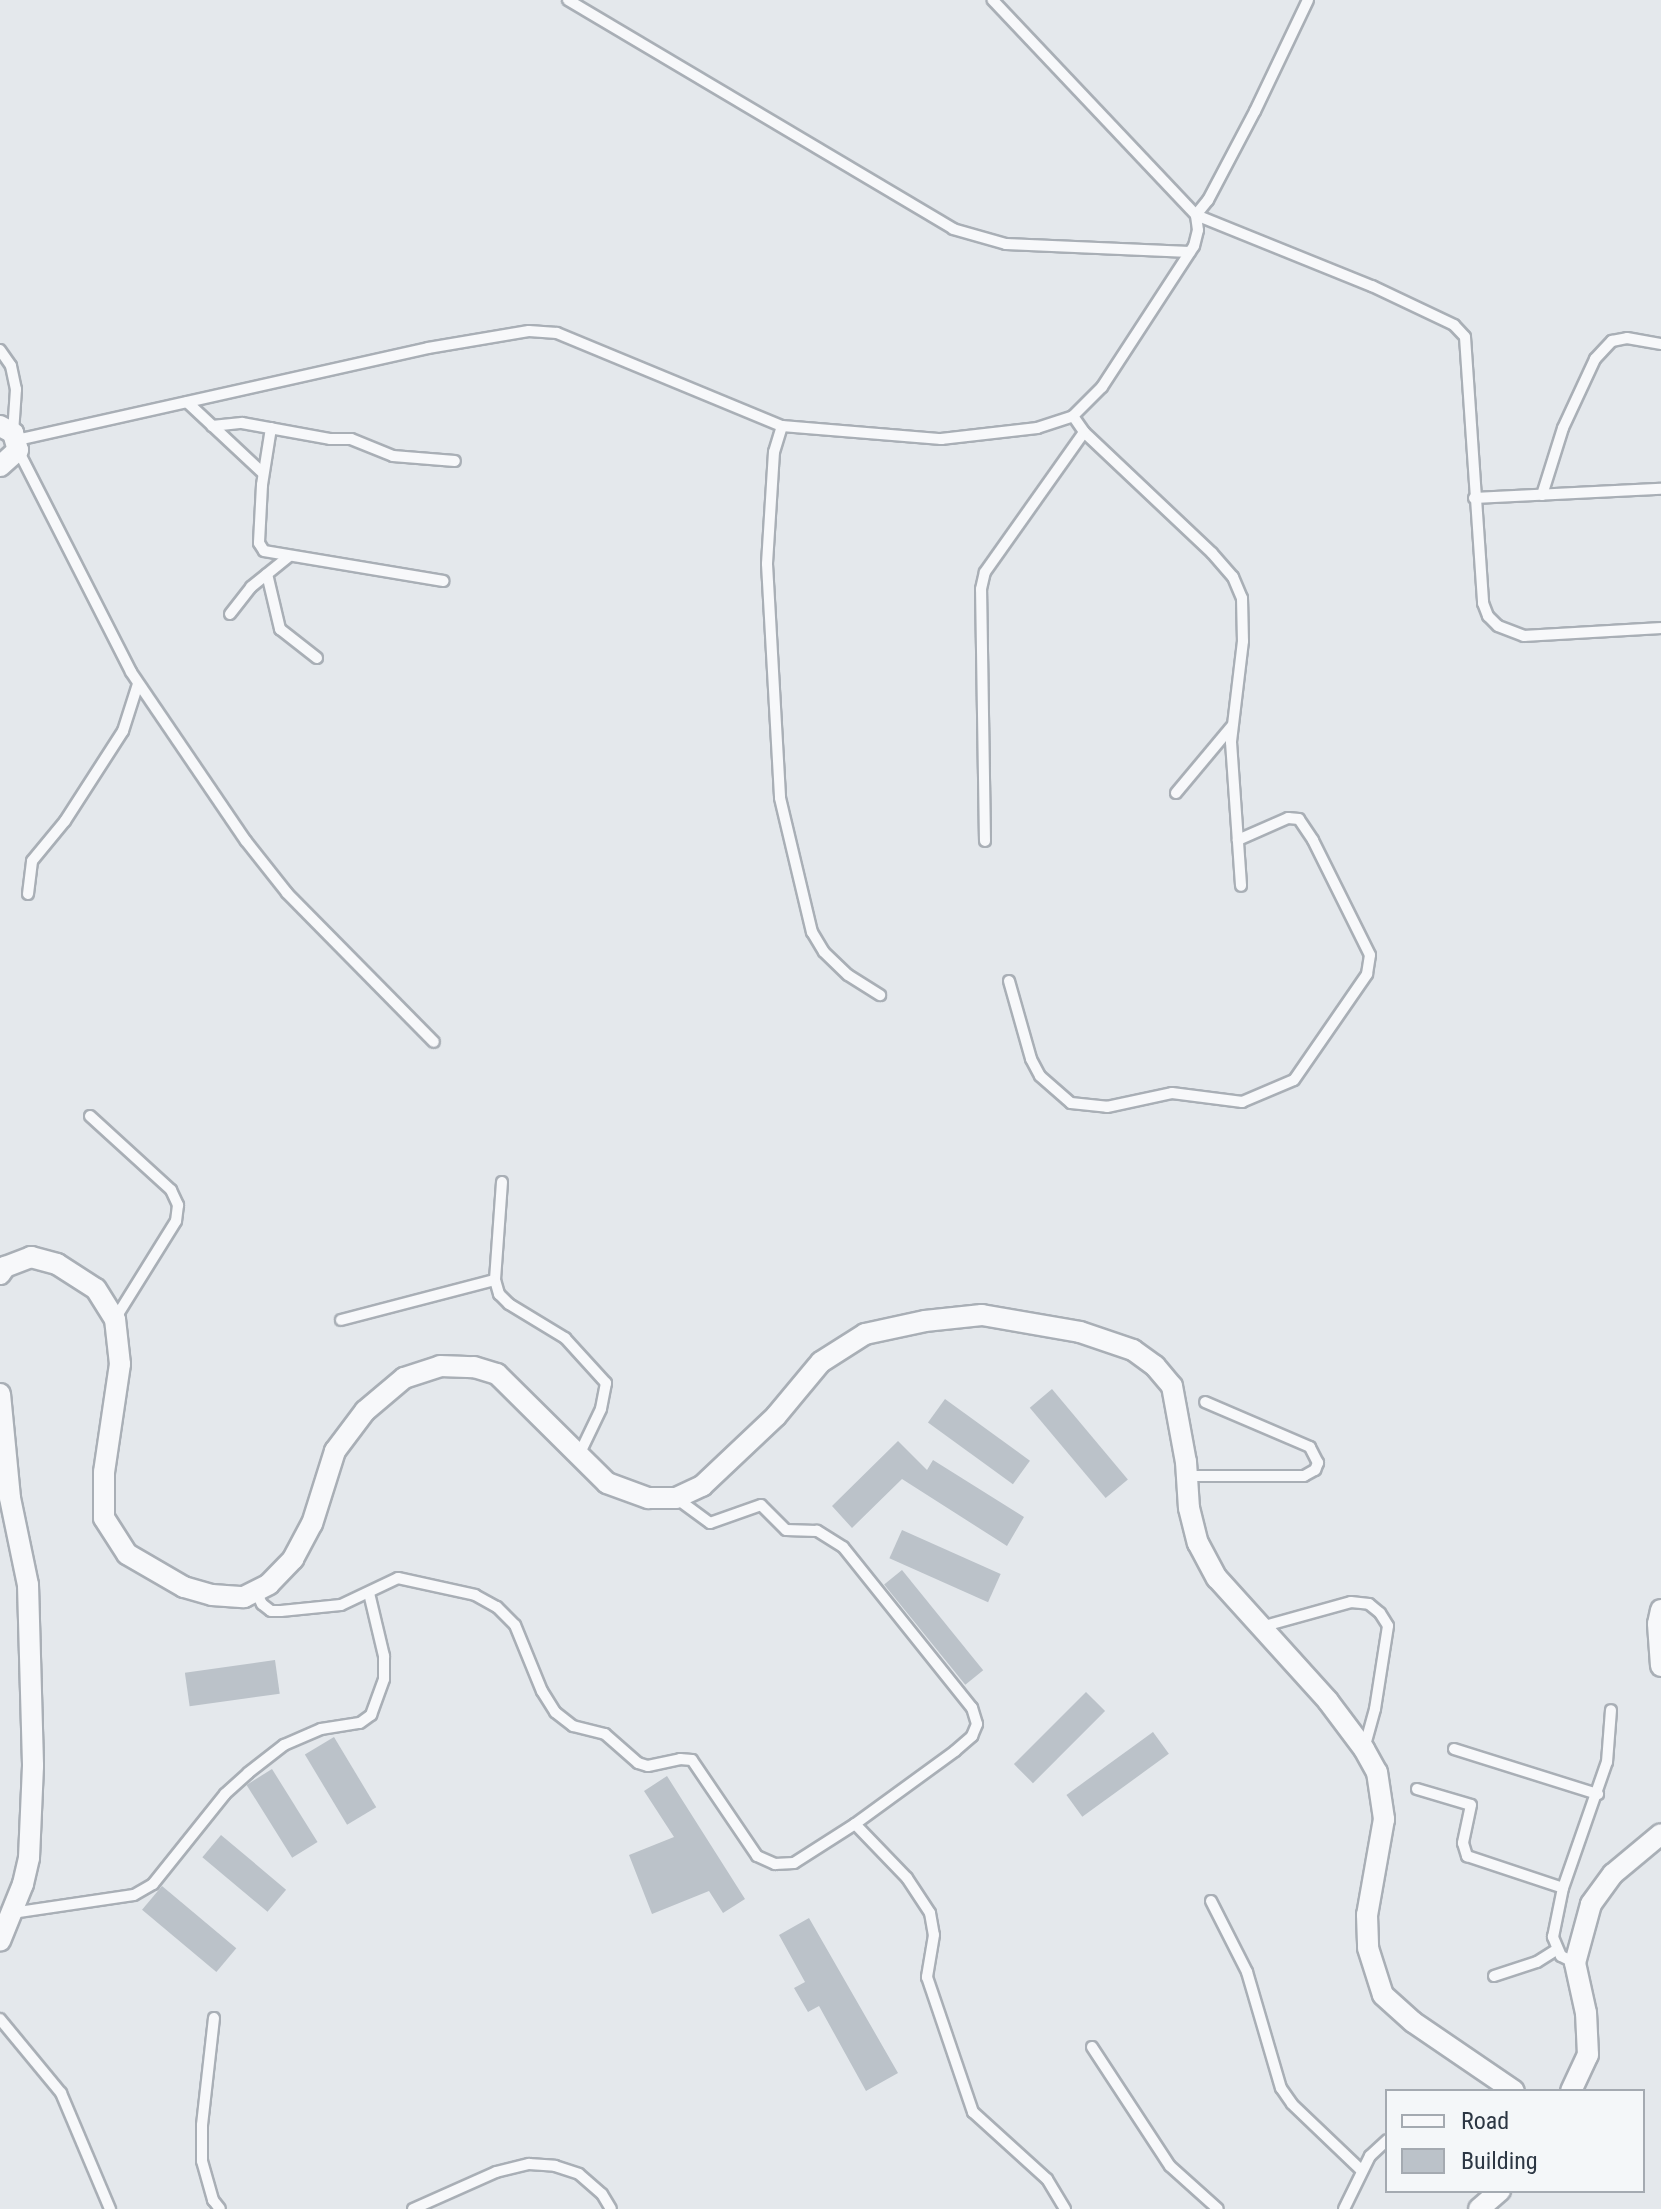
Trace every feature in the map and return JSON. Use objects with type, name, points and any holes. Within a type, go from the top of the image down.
[{"type":"street","points":[[0,466],[12,437]]},
{"type":"street","points":[[0,1274],[5,1267],[31,1257],[57,1264],[96,1289],[115,1319],[120,1364],[104,1472],[104,1518],[127,1554],[184,1587],[212,1595],[244,1597],[257,1593],[293,1559],[312,1524],[335,1451],[365,1411],[404,1378],[440,1366],[474,1367],[497,1374],[607,1483],[648,1498],[676,1498],[702,1486],[776,1416],[821,1362],[865,1334],[925,1321],[982,1315],[1080,1332],[1133,1350],[1155,1366],[1172,1386],[1187,1476],[1189,1508],[1198,1543],[1217,1578],[1328,1701],[1377,1772],[1384,1819],[1367,1915],[1368,1948],[1375,1979],[1394,2007],[1511,2089]]},
{"type":"street","points":[[0,1394],[10,1498],[28,1585],[33,1766],[29,1858],[23,1884],[0,1941]]},
{"type":"street","points":[[1661,1610],[1661,1666]]},
{"type":"street","points":[[1572,2089],[1588,2055],[1586,2013],[1575,1963],[1586,1918],[1600,1888],[1661,1834]]},
{"type":"street","points":[[1479,2209],[1498,2193]]},
{"type":"lane","points":[[568,0],[953,229],[1006,244],[1190,252]]},
{"type":"lane","points":[[993,0],[1196,215],[1372,286],[1454,325],[1465,337],[1483,603],[1488,616],[1498,626],[1524,636],[1661,628]]},
{"type":"lane","points":[[12,437],[428,348],[529,331],[557,333],[782,426],[941,439],[1037,428],[1073,416],[1102,387],[1190,252],[1198,230],[1196,215],[1241,138],[1308,0]]},
{"type":"lane","points":[[1542,495],[1559,438],[1595,359],[1612,341],[1627,338],[1661,344]]},
{"type":"lane","points":[[0,350],[11,366],[16,389],[12,437],[138,684],[246,841],[287,893],[434,1042]]},
{"type":"lane","points":[[187,402],[263,473]]},
{"type":"lane","points":[[1073,416],[1084,432],[1233,577],[1242,598],[1243,641],[1232,726],[1241,886]]},
{"type":"lane","points":[[212,426],[229,422],[351,439],[393,456],[455,461]]},
{"type":"lane","points":[[782,426],[774,452],[767,564],[780,798],[812,932],[824,952],[848,975],[880,995]]},
{"type":"lane","points":[[271,428],[263,473],[259,543],[264,551],[444,581]]},
{"type":"lane","points":[[985,841],[981,589],[985,572],[1084,432]]},
{"type":"lane","points":[[1474,498],[1661,489]]},
{"type":"lane","points":[[230,614],[267,574],[288,557]]},
{"type":"lane","points":[[267,574],[280,629],[317,658]]},
{"type":"lane","points":[[28,894],[32,861],[76,805],[123,731],[138,684]]},
{"type":"lane","points":[[1176,793],[1232,726]]},
{"type":"lane","points":[[1009,981],[1031,1059],[1040,1076],[1071,1103],[1107,1107],[1172,1093],[1242,1102],[1294,1080],[1367,974],[1370,955],[1313,840],[1299,819],[1288,818],[1238,840]]},
{"type":"lane","points":[[90,1116],[171,1190],[178,1205],[176,1221],[115,1319]]},
{"type":"lane","points":[[502,1182],[495,1280],[499,1294],[509,1304],[565,1338],[606,1383],[601,1409],[579,1455]]},
{"type":"lane","points":[[341,1320],[495,1280]]},
{"type":"lane","points":[[1187,1476],[1304,1476],[1315,1470],[1318,1463],[1315,1451],[1303,1443],[1205,1402]]},
{"type":"lane","points":[[257,1593],[262,1604],[271,1611],[341,1605],[369,1593],[379,1584],[398,1578],[475,1595],[497,1607],[515,1625],[542,1691],[555,1712],[573,1726],[605,1734],[638,1763],[648,1766],[680,1759],[692,1760],[757,1856],[775,1864],[794,1863],[855,1824],[972,1736],[977,1724],[972,1708],[843,1547],[817,1531],[786,1530],[761,1505],[710,1523],[676,1498]]},
{"type":"lane","points":[[10,1914],[134,1895],[153,1884],[225,1794],[284,1745],[321,1729],[360,1723],[371,1715],[384,1679],[384,1656],[369,1593]]},
{"type":"lane","points":[[1259,1628],[1351,1602],[1369,1604],[1380,1613],[1388,1626],[1375,1709],[1364,1749]]},
{"type":"lane","points":[[1575,1963],[1556,1950],[1553,1937],[1563,1888],[1607,1762],[1611,1710]]},
{"type":"lane","points":[[1454,1749],[1598,1794]]},
{"type":"lane","points":[[1417,1789],[1471,1805],[1463,1843],[1467,1856],[1563,1888]]},
{"type":"lane","points":[[855,1824],[907,1878],[930,1913],[934,1935],[927,1977],[973,2112],[1047,2179],[1065,2209]]},
{"type":"lane","points":[[1211,1901],[1247,1972],[1281,2088],[1292,2104],[1361,2170]]},
{"type":"lane","points":[[1494,1976],[1537,1962],[1556,1950]]},
{"type":"lane","points":[[214,2018],[202,2125],[202,2161],[213,2200],[220,2209]]},
{"type":"lane","points":[[0,2019],[61,2093],[110,2209]]},
{"type":"lane","points":[[1092,2047],[1170,2166],[1218,2209]]},
{"type":"lane","points":[[1344,2209],[1361,2170],[1385,2142]]},
{"type":"lane","points":[[413,2209],[496,2172],[529,2164],[555,2166],[579,2174],[602,2194],[611,2209]]},
{"type":"building","points":[[1052,1389],[1128,1479],[1106,1498],[1030,1408]]},
{"type":"building","points":[[945,1399],[1030,1461],[1013,1484],[928,1422]]},
{"type":"building","points":[[898,1441],[927,1470],[933,1460],[1024,1517],[1007,1546],[902,1479],[852,1528],[832,1506]]},
{"type":"building","points":[[902,1530],[1001,1574],[988,1602],[889,1558]]},
{"type":"building","points":[[902,1570],[983,1670],[965,1685],[884,1584]]},
{"type":"building","points":[[275,1660],[280,1694],[190,1706],[185,1673]]},
{"type":"building","points":[[1086,1692],[1105,1711],[1033,1783],[1014,1764]]},
{"type":"building","points":[[1153,1732],[1169,1754],[1082,1817],[1066,1795]]},
{"type":"building","points":[[334,1737],[376,1807],[347,1825],[305,1755]]},
{"type":"building","points":[[272,1769],[318,1842],[292,1858],[247,1785]]},
{"type":"building","points":[[667,1776],[745,1899],[723,1913],[709,1891],[652,1914],[629,1855],[674,1837],[644,1791]]},
{"type":"building","points":[[221,1835],[286,1890],[267,1912],[202,1857]]},
{"type":"building","points":[[162,1886],[236,1948],[216,1972],[142,1910]]},
{"type":"building","points":[[809,1918],[898,2073],[866,2091],[819,2006],[808,2012],[794,1988],[805,1982],[779,1935]]}]
